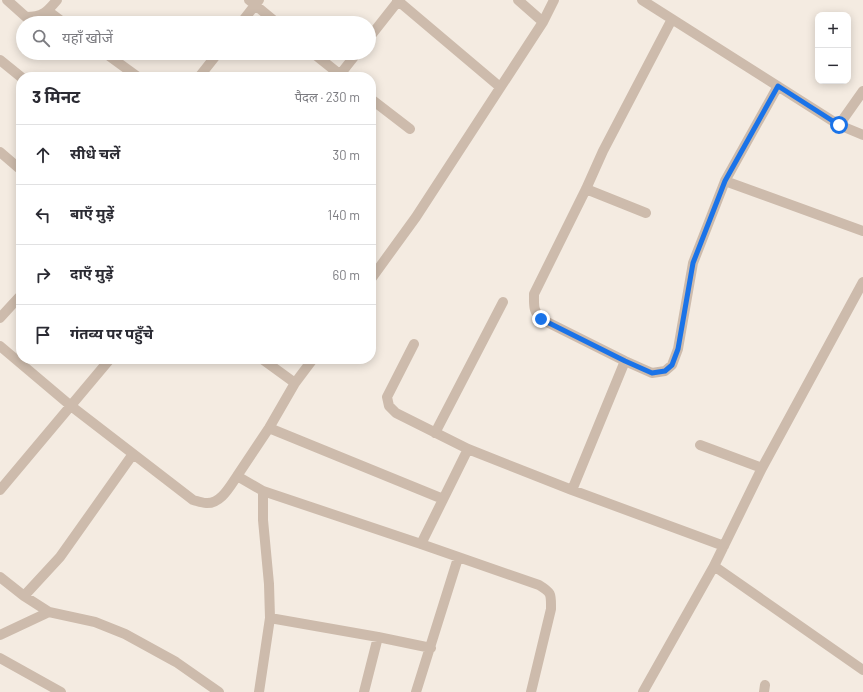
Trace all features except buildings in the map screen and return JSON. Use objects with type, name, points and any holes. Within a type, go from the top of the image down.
[{"type":"street","points":[[7,0],[25,16]]},
{"type":"street","points":[[38,16],[48,11],[57,0]]},
{"type":"street","points":[[376,29],[398,0],[500,87]]},
{"type":"street","points":[[518,0],[543,22]]},
{"type":"street","points":[[376,272],[416,217],[543,22],[554,0]]},
{"type":"street","points":[[642,0],[839,125],[863,135]]},
{"type":"street","points":[[245,16],[254,2],[269,16]]},
{"type":"street","points":[[48,11],[55,16]]},
{"type":"street","points":[[672,18],[603,151],[586,189],[534,294],[536,314],[541,319],[652,373],[665,371],[672,365],[678,349],[693,263],[725,181],[778,86]]},
{"type":"street","points":[[0,60],[16,72]]},
{"type":"street","points":[[115,60],[131,72]]},
{"type":"street","points":[[203,72],[212,60]]},
{"type":"street","points":[[321,60],[335,72]]},
{"type":"street","points":[[343,72],[352,60]]},
{"type":"street","points":[[839,125],[863,91]]},
{"type":"street","points":[[376,103],[410,129]]},
{"type":"street","points":[[0,152],[16,166]]},
{"type":"street","points":[[725,181],[863,231]]},
{"type":"street","points":[[586,189],[646,213]]},
{"type":"street","points":[[643,692],[714,566],[762,468],[863,282]]},
{"type":"street","points":[[0,318],[16,300]]},
{"type":"street","points":[[435,433],[503,302]]},
{"type":"street","points":[[414,344],[387,397],[389,406],[396,413],[468,449],[572,490],[724,546]]},
{"type":"street","points":[[0,346],[16,360]]},
{"type":"street","points":[[572,490],[625,361]]},
{"type":"street","points":[[21,364],[71,406],[193,500],[207,503],[216,501],[222,496],[237,476],[269,428],[295,383],[309,364]]},
{"type":"street","points":[[0,490],[106,364]]},
{"type":"street","points":[[269,364],[295,383]]},
{"type":"street","points":[[269,428],[443,499]]},
{"type":"street","points":[[700,445],[762,468]]},
{"type":"street","points":[[421,544],[468,449]]},
{"type":"street","points":[[24,596],[60,557],[133,454]]},
{"type":"street","points":[[237,476],[263,491],[539,585],[549,591],[551,597],[551,609],[531,692]]},
{"type":"street","points":[[259,692],[270,618],[269,584],[263,520],[263,491]]},
{"type":"street","points":[[416,692],[458,558]]},
{"type":"street","points":[[714,566],[863,670]]},
{"type":"street","points":[[0,577],[24,596],[49,612],[95,622],[125,634],[176,662],[219,692]]},
{"type":"street","points":[[0,635],[49,612]]},
{"type":"street","points":[[270,618],[431,648]]},
{"type":"street","points":[[364,692],[378,637]]},
{"type":"street","points":[[0,658],[61,692]]},
{"type":"route","points":[[541,319],[652,373],[665,371],[672,365],[678,349],[693,263],[725,181],[778,86],[839,125]]}]
